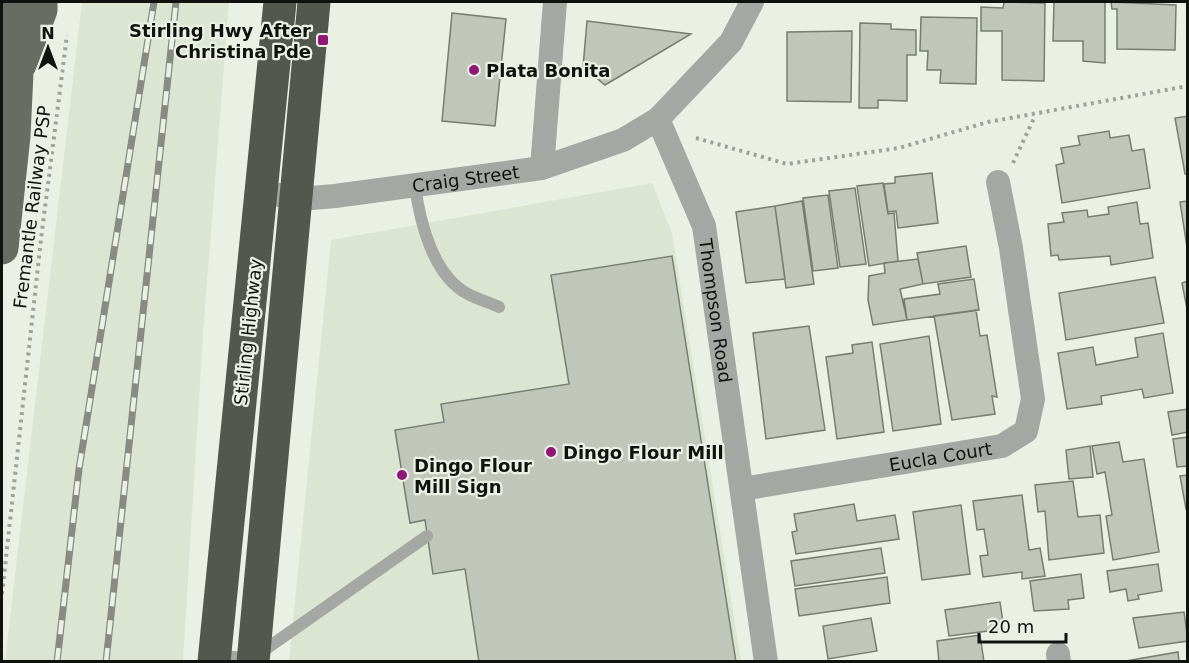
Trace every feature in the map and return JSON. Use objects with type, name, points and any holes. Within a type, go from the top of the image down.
[{"type":"highway","name":"Stirling Highway","points":[[214,659],[280,2]]},
{"type":"highway","name":"Stirling Highway","points":[[253,660],[314,2]]},
{"type":"main road","points":[[2,248],[14,136],[17,73],[12,2]]},
{"type":"main road","points":[[17,73],[41,10],[41,2]]},
{"type":"street","points":[[542,168],[555,2]]},
{"type":"street","points":[[658,119],[731,42],[752,2]]},
{"type":"street","name":"Craig Street","points":[[262,193],[335,196],[542,168],[623,140],[658,119]]},
{"type":"street","name":"Thompson Road","points":[[658,119],[704,226],[766,662]]},
{"type":"street","name":"Eucla Court","points":[[742,489],[1002,446],[1026,431],[1034,399],[1011,248],[998,182]]},
{"type":"lane","points":[[415,186],[424,230],[439,265],[465,293],[499,307]]},
{"type":"lane","points":[[214,659],[253,660],[427,536]]},
{"type":"path","name":"Fremantle Railway PSP","points":[[2,594],[41,239],[68,25]]},
{"type":"path","points":[[658,119],[702,140],[787,164],[899,148],[988,122],[1188,86]]},
{"type":"path","points":[[998,182],[1018,156],[1035,115]]},
{"type":"shaded area","points":[[82,2],[229,2],[203,334],[183,661],[5,661]]},
{"type":"shaded area","points":[[652,183],[672,233],[741,661],[289,662],[331,240]]},
{"type":"building","points":[[1004,2],[1045,3],[1044,81],[1002,80],[1002,31],[981,31],[981,7],[1003,8]]},
{"type":"building","points":[[1054,2],[1105,2],[1105,63],[1083,61],[1083,41],[1053,41]]},
{"type":"building","points":[[1111,2],[1176,5],[1175,50],[1117,49],[1117,9],[1112,9]]},
{"type":"building","name":"Plata Bonita","points":[[452,13],[506,19],[495,126],[442,121]]},
{"type":"building","points":[[921,17],[977,18],[976,84],[940,83],[941,70],[927,70],[928,51],[920,51]]},
{"type":"building","points":[[587,21],[691,34],[605,85],[583,67]]},
{"type":"building","points":[[860,23],[891,24],[891,29],[916,30],[916,55],[907,55],[907,101],[878,100],[878,108],[859,108]]},
{"type":"building","points":[[852,31],[851,102],[787,101],[787,32]]},
{"type":"building","points":[[1188,116],[1188,174],[1185,174],[1175,118]]},
{"type":"building","points":[[1109,131],[1110,138],[1129,135],[1132,151],[1144,149],[1150,188],[1062,203],[1056,165],[1064,163],[1061,148],[1080,145],[1078,136]]},
{"type":"building","points":[[932,173],[938,223],[898,228],[896,211],[888,212],[884,184],[895,183],[895,177]]},
{"type":"building","points":[[883,183],[888,214],[894,213],[898,261],[869,266],[857,186]]},
{"type":"building","points":[[855,188],[866,264],[840,267],[829,191]]},
{"type":"building","points":[[828,195],[838,268],[813,271],[803,198]]},
{"type":"building","points":[[802,201],[814,284],[786,288],[775,206]]},
{"type":"building","points":[[1188,201],[1188,247],[1187,247],[1180,202]]},
{"type":"building","points":[[1137,202],[1140,224],[1148,223],[1153,258],[1111,265],[1110,256],[1059,260],[1058,255],[1051,256],[1048,224],[1064,222],[1062,213],[1087,210],[1088,217],[1109,214],[1108,207]]},
{"type":"building","points":[[775,206],[785,279],[746,283],[736,212]]},
{"type":"building","points":[[966,246],[971,277],[923,284],[917,253]]},
{"type":"building","name":"Dingo Flour Mill","points":[[672,256],[736,662],[479,662],[465,569],[433,574],[425,520],[410,523],[395,430],[444,422],[441,404],[569,384],[551,275]]},
{"type":"building","points":[[918,259],[923,284],[900,289],[907,320],[873,325],[868,300],[869,276],[885,273],[884,263]]},
{"type":"building","points":[[1155,277],[1164,323],[1066,340],[1059,293]]},
{"type":"building","points":[[974,279],[979,310],[907,320],[904,299],[940,294],[938,284]]},
{"type":"building","points":[[1188,281],[1188,314],[1182,283]]},
{"type":"building","points":[[976,310],[980,336],[987,335],[997,397],[992,396],[995,414],[952,420],[934,316]]},
{"type":"building","points":[[809,326],[825,430],[766,439],[753,333]]},
{"type":"building","points":[[1163,333],[1173,393],[1144,398],[1142,389],[1101,396],[1102,404],[1067,409],[1058,353],[1093,347],[1096,365],[1138,357],[1135,338]]},
{"type":"building","points":[[929,336],[941,424],[893,431],[880,344]]},
{"type":"building","points":[[872,342],[884,432],[837,439],[826,357],[853,353],[852,345]]},
{"type":"building","points":[[1188,409],[1188,432],[1172,435],[1168,412]]},
{"type":"building","points":[[1188,437],[1188,466],[1177,467],[1173,439]]},
{"type":"building","points":[[1119,442],[1123,462],[1144,459],[1159,552],[1113,560],[1106,516],[1112,515],[1105,472],[1097,474],[1092,446]]},
{"type":"building","points":[[1090,446],[1093,477],[1069,479],[1066,450]]},
{"type":"building","points":[[1188,475],[1188,508],[1186,509],[1180,476]]},
{"type":"building","points":[[1073,481],[1078,517],[1100,515],[1104,553],[1049,560],[1045,511],[1038,512],[1035,485]]},
{"type":"building","points":[[1022,495],[1029,550],[1040,548],[1045,576],[1022,579],[1022,572],[983,577],[980,556],[988,555],[984,529],[977,530],[973,501]]},
{"type":"building","points":[[854,504],[857,521],[895,515],[899,539],[796,554],[792,532],[797,531],[794,514]]},
{"type":"building","points":[[961,505],[970,574],[922,580],[913,512]]},
{"type":"building","points":[[881,548],[885,573],[795,586],[791,561]]},
{"type":"building","points":[[1158,564],[1162,591],[1138,595],[1139,599],[1128,601],[1126,589],[1110,592],[1107,571]]},
{"type":"building","points":[[1081,574],[1084,598],[1068,600],[1069,609],[1034,611],[1030,581]]},
{"type":"building","points":[[887,577],[890,603],[799,616],[795,589]]},
{"type":"building","points":[[1000,602],[1004,629],[949,636],[945,610]]},
{"type":"building","points":[[1184,612],[1188,641],[1139,648],[1133,618]]},
{"type":"building","points":[[871,618],[877,651],[828,659],[823,626]]},
{"type":"building","points":[[980,635],[984,662],[939,662],[937,641]]},
{"type":"building","points":[[1178,652],[1179,662],[1120,662]]},
{"type":"railway","points":[[57,662],[79,469],[154,2]]},
{"type":"railway","points":[[106,662],[176,2]]},
{"type":"place","name":"Stirling Hwy After Christina Pde","points":[[323,40]]},
{"type":"place","name":"Plata Bonita","points":[[474,70]]},
{"type":"place","name":"Dingo Flour Mill","points":[[551,452]]},
{"type":"place","name":"Dingo Flour Mill Sign","points":[[402,475]]}]
